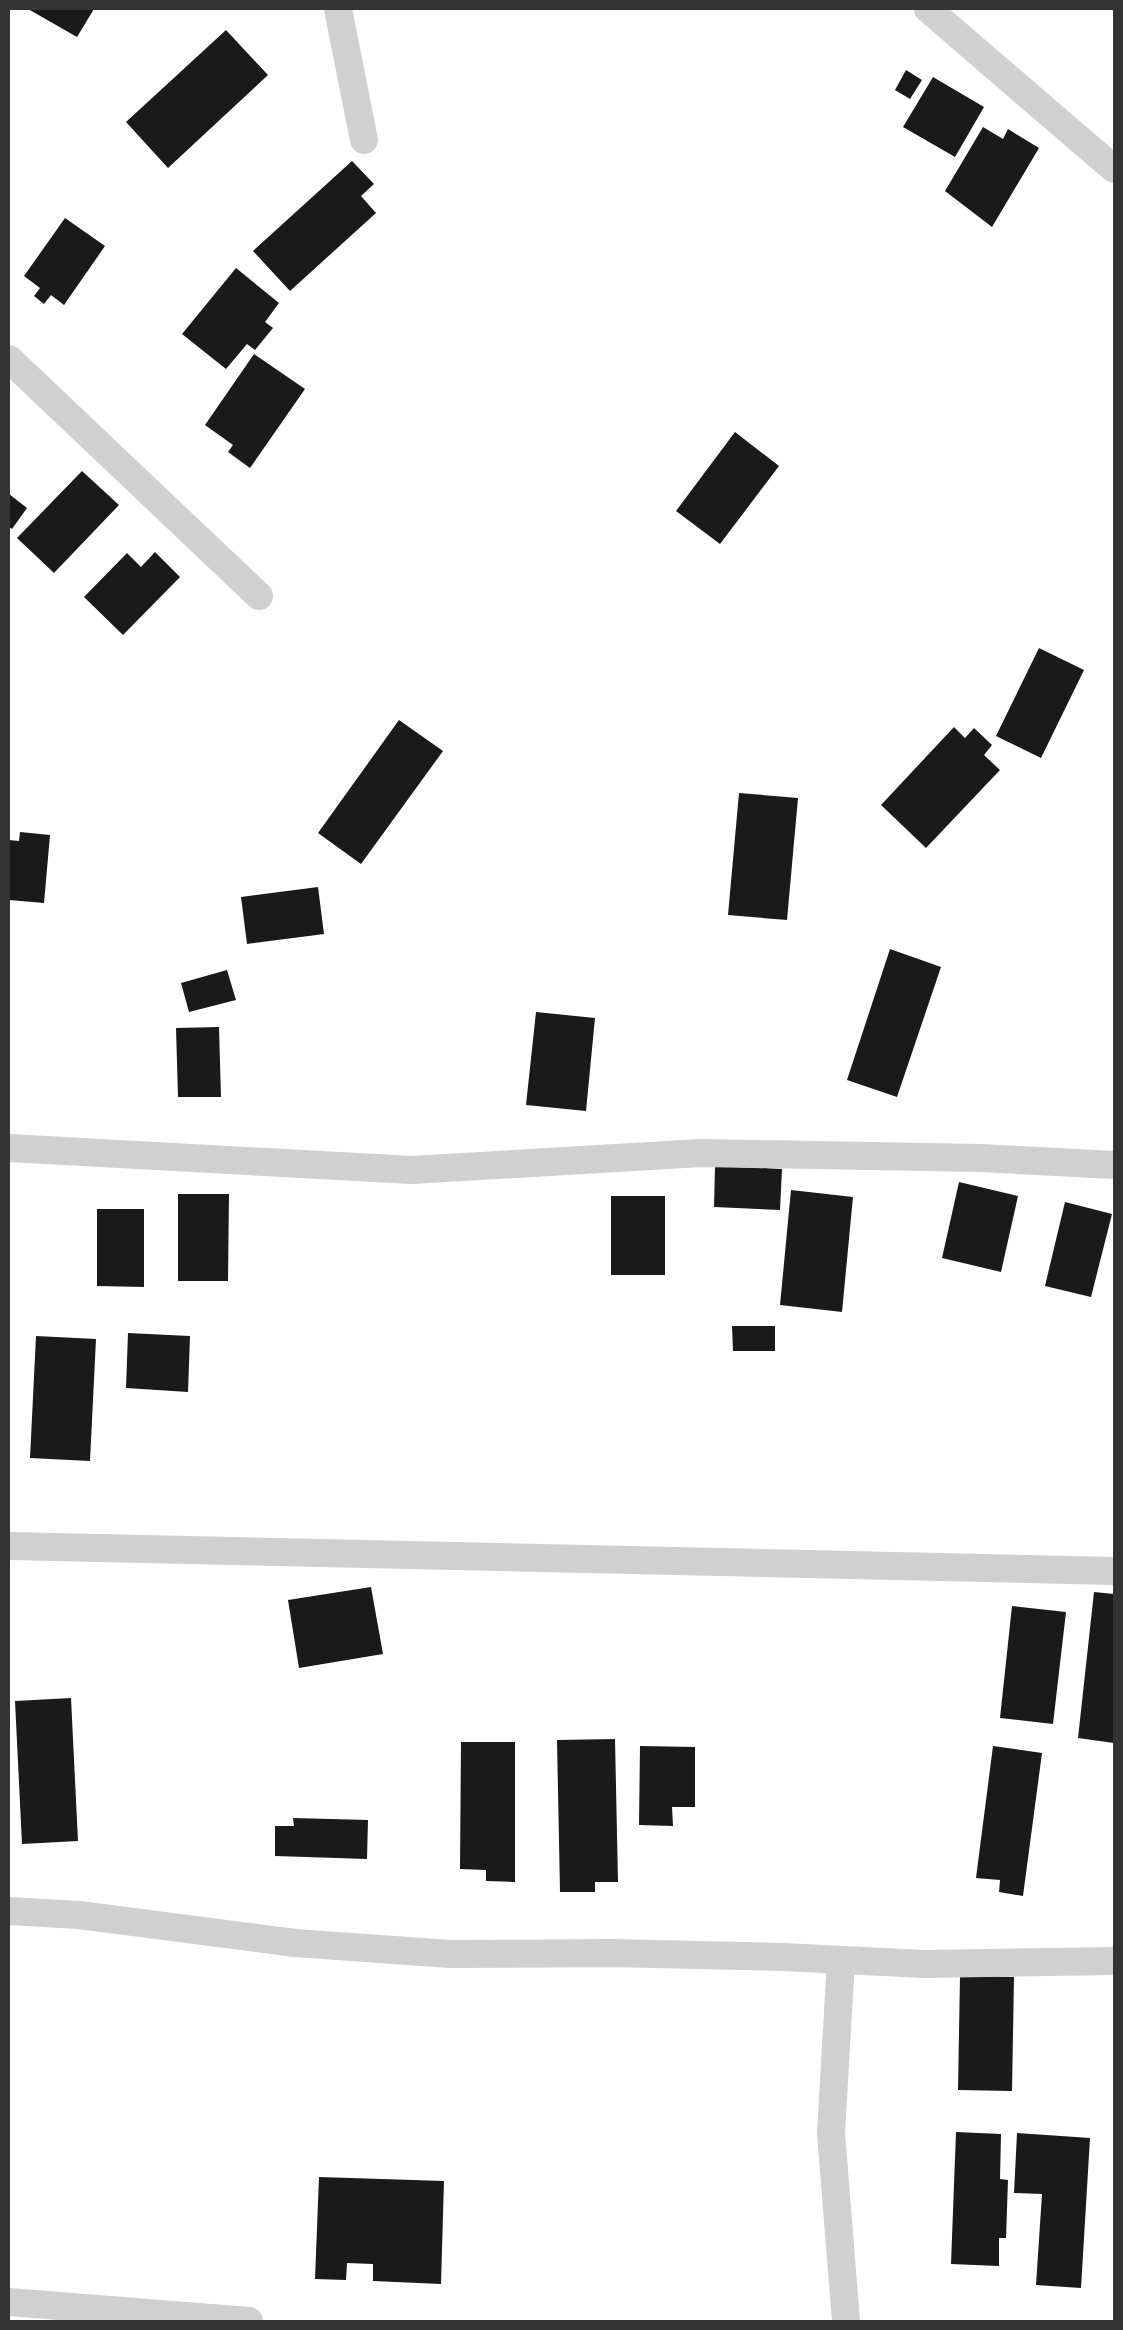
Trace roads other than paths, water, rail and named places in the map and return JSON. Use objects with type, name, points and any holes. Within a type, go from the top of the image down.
[{"type":"street","points":[[338,9],[364,140]]},
{"type":"street","points":[[928,9],[1114,169]]},
{"type":"street","points":[[9,359],[259,596]]},
{"type":"street","points":[[9,1148],[412,1170],[701,1153],[980,1158],[1114,1164]]},
{"type":"street","points":[[9,1546],[1114,1571]]},
{"type":"street","points":[[9,1911],[79,1915],[294,1943],[451,1954],[611,1952],[924,1964],[1114,1962]]},
{"type":"street","points":[[841,1960],[832,2133],[846,2321]]},
{"type":"street","points":[[9,2302],[249,2321]]}]
